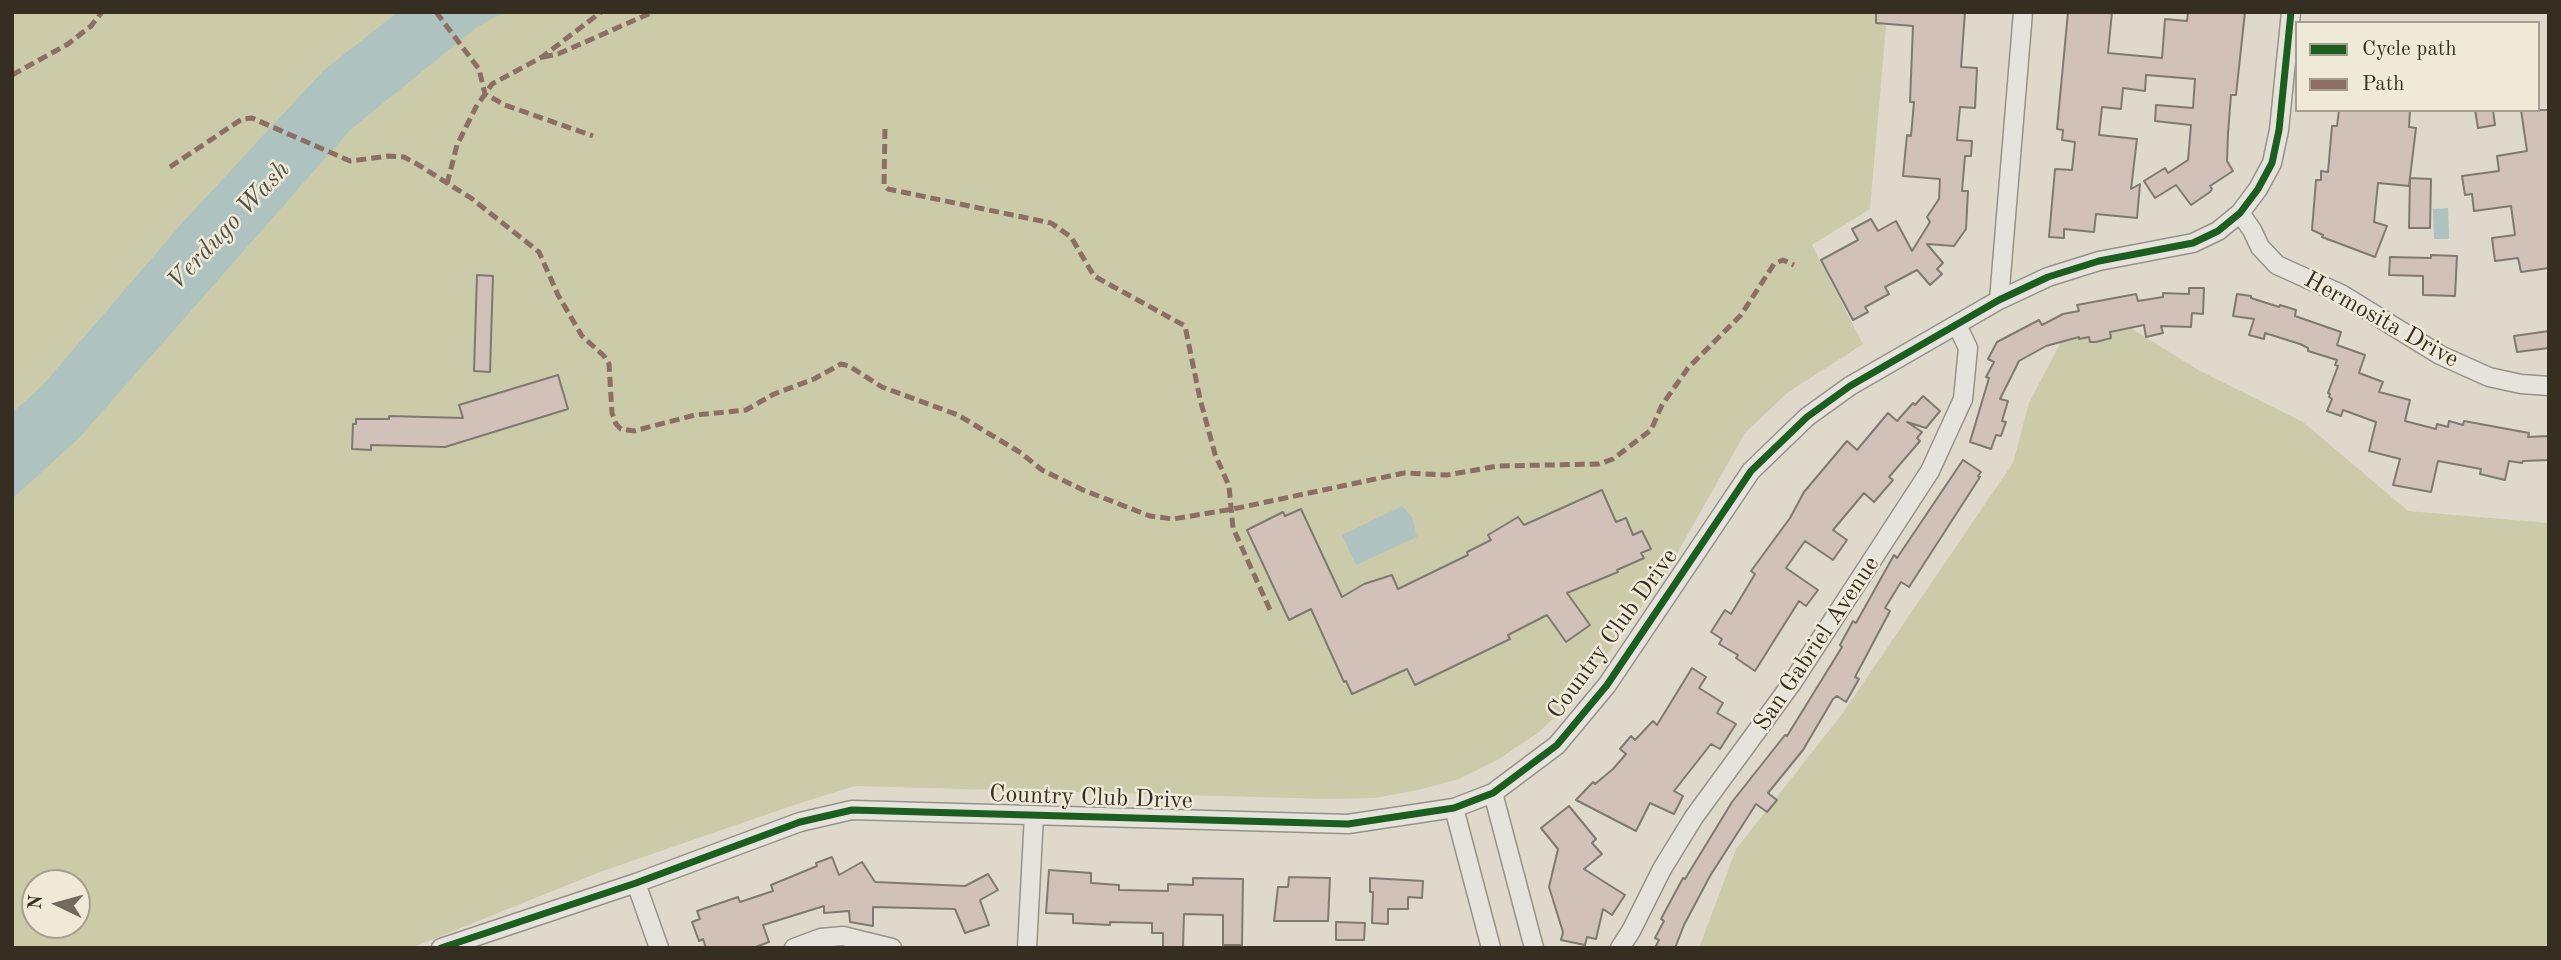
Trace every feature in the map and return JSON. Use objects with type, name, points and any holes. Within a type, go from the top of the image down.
[{"type":"street","points":[[1998,300],[2023,12]]},
{"type":"street","name":"Country Club Drive","points":[[441,948],[636,883],[800,821],[852,810],[1348,824],[1454,808],[1493,793],[1557,745],[1606,685],[1751,471],[1817,409],[1850,386],[1998,300],[2048,277],[2099,261],[2193,243],[2218,230],[2240,213],[2258,189],[2272,163],[2279,130],[2291,12]]},
{"type":"street","name":"Hermosita Drive","points":[[2240,213],[2260,247],[2277,265],[2341,294],[2440,355],[2489,377],[2521,384],[2549,386]]},
{"type":"street","name":"San Gabriel Avenue","points":[[1620,948],[1662,869],[1694,817],[1792,683],[1930,471],[1964,399],[1968,348],[1957,325]]},
{"type":"street","points":[[1493,793],[1534,948]]},
{"type":"street","points":[[1454,808],[1492,948]]},
{"type":"street","points":[[1027,948],[1034,815]]},
{"type":"street","points":[[636,883],[659,948]]},
{"type":"street","points":[[794,948],[821,938],[843,936],[892,948]]},
{"type":"green space","points":[[12,12],[1884,12],[1882,25],[1886,26],[1870,209],[1812,245],[1863,344],[1787,393],[1745,433],[1670,566],[1591,677],[1566,707],[1539,732],[1499,759],[1459,779],[1375,798],[855,786],[600,872],[411,948],[12,948]]},
{"type":"green space","points":[[2116,319],[2200,371],[2303,422],[2408,511],[2549,523],[2549,948],[1699,948],[1736,849],[1842,714],[2013,463],[2029,403],[2062,340]]},
{"type":"water","name":"Verdugo Wash","points":[[398,12],[505,12],[477,27],[350,130],[79,438],[12,499],[12,413],[42,386],[183,222],[324,70]]},
{"type":"water","points":[[2448,208],[2449,239],[2434,239],[2433,209]]},
{"type":"water","points":[[1402,506],[1412,517],[1417,537],[1356,565],[1342,535]]},
{"type":"building","points":[[1876,12],[1965,12],[1961,67],[1977,68],[1975,108],[1960,107],[1957,140],[1972,141],[1971,156],[1965,156],[1962,191],[1968,191],[1966,229],[1954,246],[1927,244],[1943,263],[1937,269],[1942,274],[1930,285],[1917,270],[1885,287],[1889,294],[1865,307],[1868,312],[1853,320],[1821,260],[1858,240],[1852,229],[1871,219],[1878,231],[1896,221],[1912,251],[1930,222],[1927,217],[1939,199],[1940,179],[1903,176],[1914,102],[1910,102],[1913,26],[1876,23]]},
{"type":"building","points":[[2068,12],[2112,12],[2108,53],[2162,58],[2165,19],[2187,21],[2188,12],[2245,12],[2236,95],[2231,95],[2228,133],[2227,161],[2233,171],[2210,186],[2210,192],[2191,205],[2176,185],[2155,198],[2144,181],[2165,168],[2168,173],[2188,160],[2191,125],[2155,121],[2156,105],[2193,108],[2195,79],[2146,75],[2145,91],[2123,88],[2121,109],[2102,107],[2099,135],[2137,139],[2131,189],[2140,184],[2137,218],[2096,214],[2094,232],[2064,229],[2064,238],[2049,237],[2055,169],[2072,170],[2075,142],[2062,140],[2063,130],[2057,129]]},
{"type":"building","points":[[2549,110],[2549,268],[2521,272],[2518,258],[2495,261],[2492,238],[2515,235],[2511,206],[2474,211],[2472,194],[2465,195],[2462,176],[2499,171],[2497,156],[2527,151],[2521,112]]},
{"type":"building","points":[[2339,112],[2410,112],[2409,127],[2416,128],[2409,186],[2378,183],[2374,222],[2387,226],[2375,257],[2322,237],[2323,235],[2312,230],[2316,180],[2321,180],[2321,171],[2328,172],[2332,126],[2337,126]]},
{"type":"building","points":[[2475,112],[2493,112],[2495,125],[2478,128]]},
{"type":"building","points":[[2410,178],[2431,179],[2430,228],[2409,228]]},
{"type":"building","points":[[2431,255],[2457,256],[2455,296],[2423,295],[2423,276],[2389,275],[2390,257],[2431,258]]},
{"type":"building","points":[[477,275],[493,276],[490,372],[474,371]]},
{"type":"building","points":[[2189,288],[2204,288],[2203,314],[2192,313],[2191,327],[2161,326],[2163,333],[2146,337],[2144,325],[2110,332],[2111,338],[2096,342],[2090,342],[2089,337],[2079,337],[2046,346],[2019,361],[2000,399],[2008,401],[2002,421],[2006,422],[2001,436],[1996,435],[1991,449],[1970,442],[1989,378],[1986,377],[1994,362],[1988,359],[1997,342],[2039,320],[2042,325],[2063,314],[2079,311],[2077,305],[2136,294],[2138,301],[2163,297],[2163,293],[2189,294]]},
{"type":"building","points":[[2237,294],[2296,310],[2295,316],[2341,332],[2337,345],[2365,355],[2359,373],[2383,382],[2379,392],[2410,400],[2405,421],[2436,429],[2437,424],[2448,427],[2449,421],[2463,425],[2464,421],[2529,433],[2528,437],[2549,436],[2549,460],[2522,463],[2509,461],[2505,480],[2480,474],[2481,469],[2438,461],[2431,492],[2393,485],[2400,459],[2369,451],[2376,422],[2343,410],[2341,416],[2327,411],[2332,399],[2328,393],[2338,366],[2335,365],[2337,360],[2265,333],[2264,339],[2249,335],[2254,319],[2233,316]]},
{"type":"building","points":[[2549,331],[2549,348],[2517,352],[2514,336]]},
{"type":"building","points":[[558,375],[568,409],[445,447],[371,445],[371,450],[352,449],[353,424],[356,424],[356,419],[389,419],[389,416],[463,418],[459,405]]},
{"type":"building","points":[[1923,396],[1940,411],[1926,428],[1907,422],[1922,432],[1917,438],[1920,441],[1889,477],[1893,480],[1874,502],[1864,493],[1833,530],[1847,540],[1833,560],[1805,541],[1786,568],[1818,590],[1806,606],[1799,601],[1755,671],[1736,658],[1738,655],[1719,644],[1722,639],[1711,632],[1725,610],[1731,614],[1755,574],[1751,571],[1790,518],[1804,492],[1847,441],[1857,450],[1888,413],[1897,421]]},
{"type":"building","points":[[1963,460],[1981,472],[1978,476],[1980,477],[1909,587],[1901,582],[1885,608],[1890,611],[1855,677],[1859,679],[1846,702],[1837,696],[1833,699],[1803,750],[1768,793],[1777,800],[1767,812],[1756,804],[1710,876],[1675,948],[1655,948],[1659,940],[1655,938],[1664,921],[1661,919],[1683,878],[1685,879],[1732,802],[1785,735],[1787,736],[1894,555],[1897,558]]},
{"type":"building","points":[[1602,490],[1616,522],[1626,518],[1633,535],[1642,531],[1651,549],[1641,553],[1644,558],[1617,570],[1618,572],[1567,593],[1590,625],[1566,642],[1547,615],[1508,635],[1510,639],[1415,685],[1407,669],[1352,694],[1311,609],[1289,620],[1247,530],[1283,512],[1285,516],[1301,509],[1342,597],[1364,584],[1392,575],[1398,589],[1468,555],[1467,552],[1491,540],[1488,535],[1518,517],[1524,525]]},
{"type":"building","points":[[1692,668],[1706,677],[1699,688],[1723,703],[1717,713],[1736,724],[1720,749],[1711,744],[1674,791],[1683,796],[1674,814],[1650,803],[1636,831],[1576,800],[1593,782],[1595,784],[1613,769],[1626,754],[1620,749],[1631,736],[1635,740],[1653,721],[1657,725]]},
{"type":"building","points":[[1569,806],[1596,839],[1592,843],[1602,854],[1584,869],[1625,895],[1612,915],[1603,909],[1596,939],[1587,937],[1585,945],[1561,940],[1563,932],[1549,887],[1558,849],[1541,828]]},
{"type":"building","points":[[832,857],[839,875],[862,862],[875,882],[965,886],[988,874],[998,890],[980,900],[989,925],[965,933],[955,909],[873,907],[873,926],[850,922],[849,911],[824,913],[824,906],[763,925],[769,942],[753,948],[706,948],[703,939],[699,941],[692,922],[700,919],[697,911],[738,897],[740,902],[773,891],[771,885]]},
{"type":"building","points":[[1049,870],[1091,873],[1091,883],[1119,885],[1119,890],[1168,891],[1168,884],[1193,885],[1193,878],[1243,879],[1242,945],[1223,945],[1223,915],[1184,914],[1183,948],[1163,948],[1163,933],[1152,933],[1152,923],[1073,923],[1073,914],[1046,913]]},
{"type":"building","points":[[1289,877],[1330,878],[1328,921],[1274,921],[1278,887],[1288,887]]},
{"type":"building","points":[[1370,878],[1423,881],[1422,898],[1408,897],[1408,909],[1388,909],[1388,924],[1372,923],[1373,892],[1370,892]]},
{"type":"building","points":[[1336,922],[1365,923],[1364,940],[1336,940]]},
{"type":"marked path","points":[[12,75],[68,44],[91,26],[102,12]]},
{"type":"marked path","points":[[436,12],[479,69],[485,94],[505,105],[593,136]]},
{"type":"marked path","points":[[447,184],[457,145],[476,107],[492,84],[542,57],[601,12]]},
{"type":"marked path","points":[[543,57],[558,54],[653,12]]},
{"type":"marked path","points":[[170,167],[242,119],[252,118],[350,161],[388,156],[404,157],[417,164],[471,198],[539,252],[558,295],[582,336],[609,364],[612,413],[621,429],[634,431],[695,415],[746,410],[774,394],[814,379],[841,364],[849,366],[882,387],[958,415],[1021,453],[1042,470],[1083,490],[1150,516],[1173,519],[1404,473],[1447,475],[1498,466],[1599,464],[1613,459],[1651,430],[1662,405],[1688,368],[1741,315],[1774,264],[1783,260],[1794,265]]},
{"type":"marked path","points":[[885,129],[884,185],[888,189],[1051,223],[1071,237],[1094,276],[1185,326],[1215,454],[1229,486],[1233,528],[1271,612]]},
{"type":"cycle path","points":[[441,948],[636,883],[800,822],[852,810],[1348,824],[1454,808],[1493,793],[1557,745],[1607,685],[1751,471],[1807,417],[1850,386],[1999,300],[2048,277],[2099,261],[2193,243],[2218,231],[2240,213],[2258,189],[2272,163],[2279,130],[2291,12]]}]
